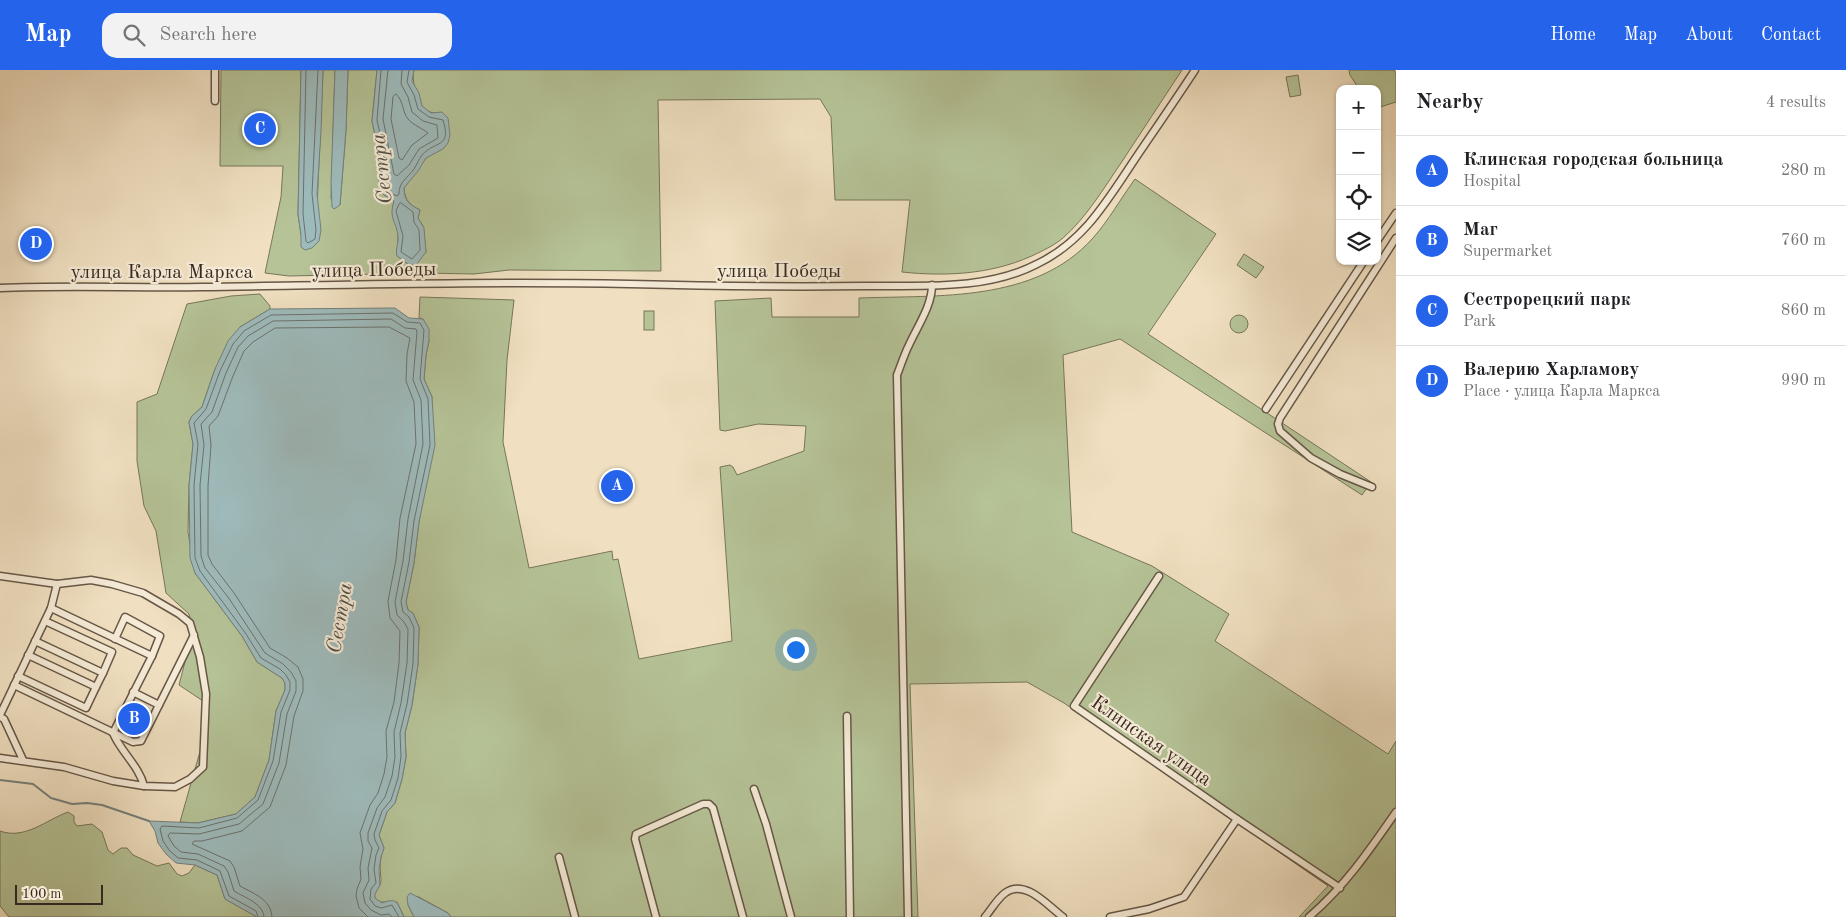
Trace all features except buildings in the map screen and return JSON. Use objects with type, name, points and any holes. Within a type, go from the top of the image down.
[{"type":"street","points":[[215,70],[215,100]]},
{"type":"street","name":"улица Победы","points":[[265,286],[583,284],[774,287],[932,285],[977,282],[1014,274],[1038,264],[1070,243],[1088,225],[1106,202],[1195,70]]},
{"type":"street","points":[[1381,235],[1396,213]]},
{"type":"street","points":[[1372,487],[1340,474],[1311,458],[1280,431],[1278,424],[1280,418],[1396,238]]},
{"type":"street","points":[[1266,409],[1361,265]]},
{"type":"street","points":[[908,917],[897,375],[929,303],[932,285]]},
{"type":"street","name":"улица Карла Маркса","points":[[0,288],[265,286]]},
{"type":"street","points":[[0,576],[56,584],[91,580],[143,593],[179,614],[190,624],[200,657],[206,694],[203,767],[190,779],[174,788],[113,782],[64,767],[0,758]]},
{"type":"street","name":"Клинская улица","points":[[1158,576],[1074,706],[1236,819],[1340,888]]},
{"type":"street","points":[[23,760],[4,719],[0,716],[51,608],[56,584]]},
{"type":"street","points":[[51,608],[152,656]]},
{"type":"street","points":[[115,639],[125,617],[160,636],[152,656],[113,733],[117,742],[142,778],[144,786]]},
{"type":"street","points":[[18,676],[86,708],[112,652],[45,621]]},
{"type":"street","points":[[14,685],[133,742],[141,741],[194,635]]},
{"type":"street","points":[[35,641],[103,673]]},
{"type":"street","points":[[28,655],[96,687]]},
{"type":"street","points":[[133,692],[159,705]]},
{"type":"street","points":[[847,716],[850,917]]},
{"type":"street","points":[[754,789],[768,832],[791,917]]},
{"type":"street","points":[[656,917],[635,839],[636,834],[699,805],[707,804],[713,808],[743,917]]},
{"type":"street","points":[[1309,917],[1340,888],[1358,867],[1396,812]]},
{"type":"street","points":[[1110,917],[1128,915],[1184,897],[1236,819]]},
{"type":"street","points":[[559,857],[575,917]]},
{"type":"street","points":[[984,917],[1004,893],[1021,889],[1031,891],[1063,917]]},
{"type":"green space","points":[[221,70],[301,70],[298,214],[301,235],[317,208],[323,70],[335,70],[331,199],[340,205],[346,130],[348,70],[377,70],[372,121],[383,172],[379,186],[384,195],[394,201],[393,217],[398,233],[398,254],[408,264],[418,260],[426,252],[423,226],[418,218],[420,210],[409,202],[404,188],[426,158],[432,154],[437,113],[427,111],[419,102],[414,85],[414,70],[1182,70],[1101,192],[1071,230],[1058,242],[1040,252],[1007,265],[990,269],[955,274],[902,272],[910,200],[835,200],[831,117],[820,99],[658,100],[661,271],[509,270],[474,274],[421,273],[289,276],[265,273],[281,197],[283,166],[220,166]]},
{"type":"green space","points":[[1349,70],[1394,70],[1396,73],[1396,102],[1381,107],[1381,85],[1356,85]]},
{"type":"green space","points":[[1298,75],[1301,95],[1290,97],[1286,77]]},
{"type":"green space","points":[[1135,179],[1216,234],[1148,334],[1371,482],[1362,495],[1120,339],[1063,355],[1072,532],[1152,566],[1229,614],[1215,641],[1388,754],[1396,741],[1396,917],[1299,917],[1328,886],[1064,703],[1027,682],[910,684],[918,917],[451,917],[448,913],[417,896],[408,905],[414,917],[404,917],[397,902],[380,902],[374,898],[376,890],[381,883],[380,867],[384,848],[379,835],[387,812],[395,803],[402,779],[406,757],[405,733],[412,705],[418,664],[419,627],[413,613],[408,610],[406,602],[425,488],[432,397],[424,379],[429,341],[423,319],[419,318],[420,297],[514,300],[507,360],[503,442],[529,568],[612,551],[613,560],[618,559],[639,659],[732,641],[720,467],[730,465],[737,475],[804,451],[806,426],[758,424],[725,431],[720,430],[715,301],[771,298],[772,317],[859,317],[859,298],[952,295],[1014,285],[1043,274],[1070,259],[1099,231]]},
{"type":"green space","points":[[1244,254],[1264,267],[1256,278],[1237,265]]},
{"type":"green space","points":[[260,294],[270,306],[270,309],[240,327],[215,369],[202,407],[192,416],[189,422],[193,444],[189,485],[188,532],[195,573],[242,636],[257,662],[282,678],[285,683],[285,690],[276,711],[269,760],[255,797],[236,814],[198,823],[180,822],[201,748],[203,701],[179,685],[193,631],[189,614],[166,593],[156,531],[144,506],[137,461],[137,402],[157,394],[187,304],[231,296]]},
{"type":"green space","points":[[644,311],[654,311],[654,330],[644,330]]},
{"type":"green space","points":[[1239,315],[1245,318],[1248,324],[1245,330],[1239,333],[1233,330],[1230,324],[1233,318]]},
{"type":"green space","points":[[68,812],[74,816],[74,822],[77,826],[92,824],[102,832],[108,850],[113,854],[121,848],[127,848],[133,855],[157,866],[169,863],[177,874],[182,876],[189,873],[195,865],[217,875],[225,899],[257,917],[9,917],[0,906],[0,831],[18,833],[27,831]]},
{"type":"water","points":[[301,70],[323,70],[317,194],[321,230],[319,241],[312,248],[305,250],[301,247],[298,214]]},
{"type":"water","points":[[335,70],[348,70],[346,130],[340,205],[334,209],[332,207],[331,183]]},
{"type":"water","points":[[377,70],[414,70],[412,81],[419,93],[422,106],[431,113],[442,112],[448,118],[450,135],[448,143],[443,149],[426,158],[404,188],[408,202],[420,210],[418,218],[424,228],[426,252],[416,265],[408,264],[397,256],[398,236],[392,216],[394,201],[384,195],[379,186],[383,172],[372,121]]},
{"type":"water","name":"Сестра","points":[[395,308],[409,318],[423,319],[429,329],[424,379],[432,397],[435,445],[419,522],[414,563],[406,602],[408,610],[413,613],[419,627],[418,664],[412,705],[405,733],[406,757],[395,803],[387,812],[379,835],[384,848],[379,869],[380,885],[375,894],[375,898],[382,903],[396,902],[404,917],[257,917],[225,899],[217,875],[195,865],[176,863],[158,843],[155,831],[149,821],[198,823],[236,814],[255,797],[269,760],[276,711],[285,690],[285,683],[282,678],[257,662],[242,636],[195,573],[190,558],[189,485],[193,444],[189,422],[192,416],[202,407],[215,369],[228,341],[240,327],[270,309]]},
{"type":"water","points":[[410,893],[448,913],[451,917],[414,917],[408,905],[407,897]]},
{"type":"waterway","points":[[0,780],[33,784],[51,798],[72,804],[102,805],[149,821]]},
{"type":"place","name":"Сестрорецкий парк","points":[[260,129]]},
{"type":"place","name":"Валерию Харламову","points":[[36,244]]},
{"type":"place","name":"Клинская городская больница","points":[[617,486]]},
{"type":"place","name":"Маг","points":[[134,719]]}]
